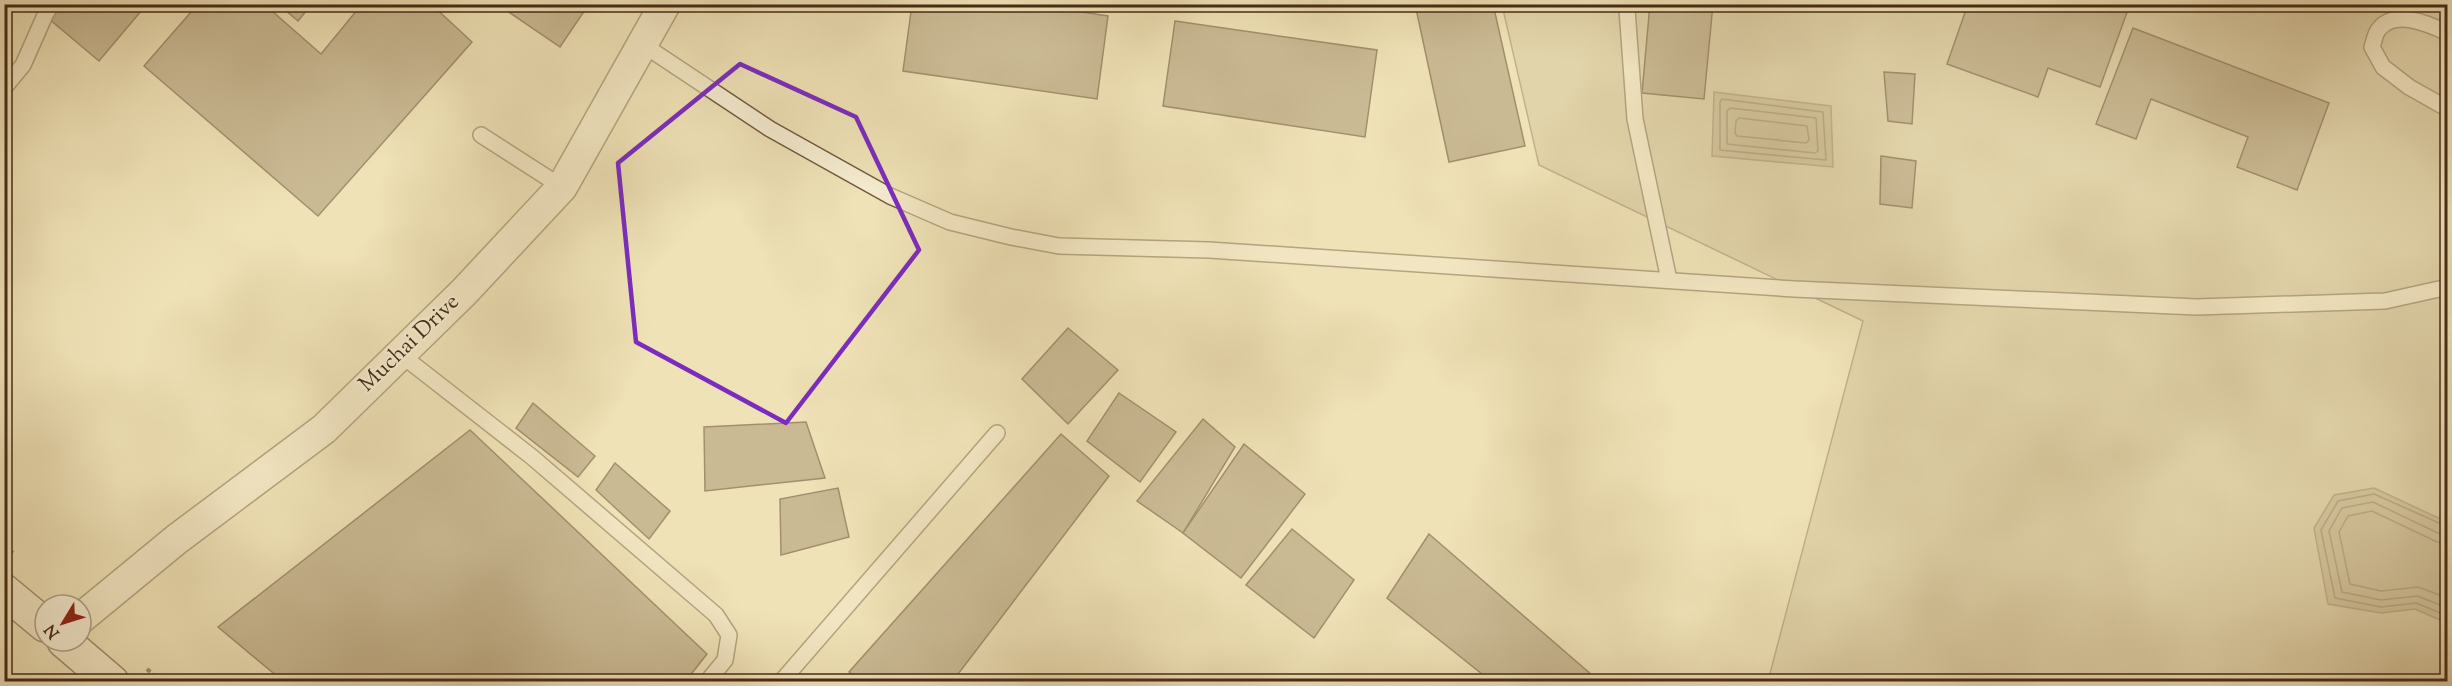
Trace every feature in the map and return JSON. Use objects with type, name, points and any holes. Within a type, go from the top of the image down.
[{"type":"main road","points":[[4,591],[33,615]]},
{"type":"main road","points":[[78,653],[112,681]]},
{"type":"street","name":"Muchai Drive","points":[[93,608],[177,539],[324,429],[464,292],[562,187],[665,4]]},
{"type":"lane","points":[[4,88],[23,65],[52,4]]},
{"type":"lane","points":[[1627,9],[1635,119],[1669,280]]},
{"type":"lane","points":[[2448,33],[2428,24],[2411,20],[2391,20],[2378,29],[2372,47],[2383,67],[2409,87],[2448,109]]},
{"type":"lane","points":[[642,44],[770,129],[890,196],[950,222],[1059,246],[1209,250],[1794,289],[2197,308],[2385,301],[2448,287]]},
{"type":"lane","points":[[481,135],[562,187]]},
{"type":"lane","points":[[400,354],[532,457],[716,615],[729,635],[728,643],[725,660],[707,681]]},
{"type":"lane","points":[[781,681],[997,433]]},
{"type":"highlighted area","points":[[740,64],[856,117],[919,250],[786,423],[636,342],[618,163]]},
{"type":"shaded area","points":[[1502,5],[2447,5],[2447,681],[1768,681],[1863,321],[1539,165]]},
{"type":"water","points":[[1714,92],[1831,106],[1833,167],[1712,156]]},
{"type":"water","points":[[2374,488],[2447,522],[2447,623],[2415,609],[2381,613],[2328,604],[2314,528],[2334,495]]},
{"type":"building","points":[[61,4],[147,4],[99,61],[49,19]]},
{"type":"building","points":[[198,4],[264,4],[321,54],[362,4],[431,4],[472,42],[318,216],[144,66]]},
{"type":"building","points":[[278,4],[312,4],[298,21]]},
{"type":"building","points":[[497,4],[589,4],[560,47]]},
{"type":"building","points":[[912,4],[1029,4],[1108,16],[1097,99],[903,71]]},
{"type":"building","points":[[1415,4],[1493,4],[1525,146],[1449,162]]},
{"type":"building","points":[[1650,4],[1713,4],[1704,99],[1642,93]]},
{"type":"building","points":[[1968,4],[2130,4],[2100,87],[2048,68],[2038,97],[1947,64]]},
{"type":"building","points":[[1175,21],[1377,50],[1365,137],[1163,106]]},
{"type":"building","points":[[2133,28],[2329,103],[2297,190],[2237,167],[2248,137],[2151,99],[2136,139],[2096,124]]},
{"type":"building","points":[[1884,72],[1915,74],[1912,124],[1888,121]]},
{"type":"building","points":[[1881,156],[1916,161],[1912,208],[1880,204]]},
{"type":"building","points":[[1068,328],[1118,370],[1068,424],[1022,379]]},
{"type":"building","points":[[1119,393],[1176,432],[1140,482],[1087,441]]},
{"type":"building","points":[[533,403],[595,456],[578,477],[516,428]]},
{"type":"building","points":[[1203,419],[1235,447],[1183,533],[1137,501]]},
{"type":"building","points":[[806,422],[825,478],[705,491],[704,427]]},
{"type":"building","points":[[470,430],[707,654],[685,682],[284,682],[218,627]]},
{"type":"building","points":[[1061,434],[1109,476],[952,682],[862,682],[849,672]]},
{"type":"building","points":[[1244,444],[1305,494],[1241,578],[1183,533]]},
{"type":"building","points":[[615,463],[670,511],[649,539],[596,490]]},
{"type":"building","points":[[838,488],[849,537],[781,555],[780,499]]},
{"type":"building","points":[[1292,529],[1354,580],[1314,638],[1246,585]]},
{"type":"building","points":[[1429,534],[1600,682],[1492,682],[1387,598]]}]
